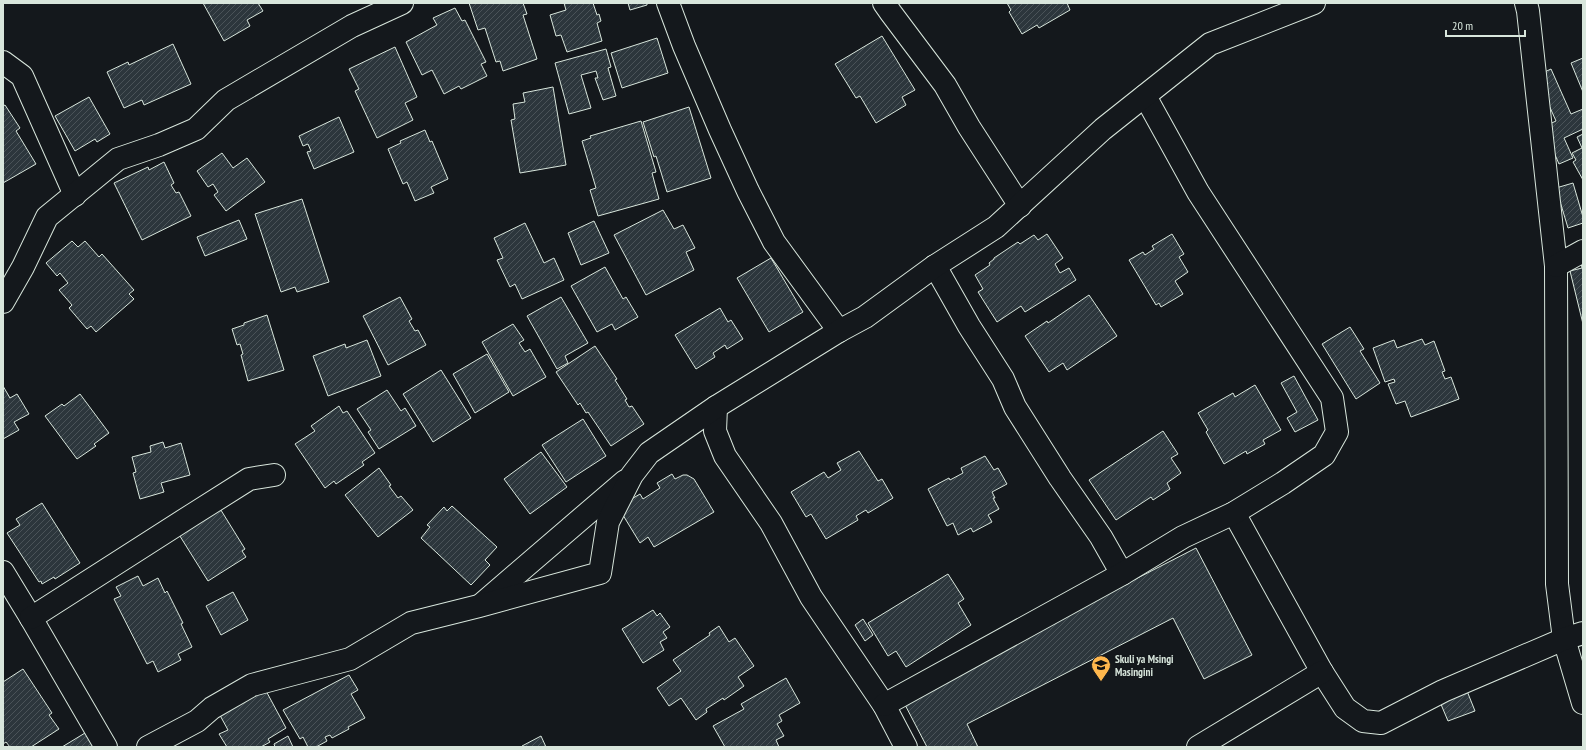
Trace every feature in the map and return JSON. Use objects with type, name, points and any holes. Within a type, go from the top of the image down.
[{"type":"street","points":[[3,302],[23,267],[47,217],[118,159],[160,144],[196,128],[226,100],[352,26],[402,3]]},
{"type":"street","points":[[668,3],[684,46],[720,130],[748,191],[771,235],[839,330]]},
{"type":"street","points":[[884,3],[945,85],[969,127],[1020,206]]},
{"type":"street","points":[[148,747],[197,721],[212,708],[252,685],[350,659],[411,623],[600,573],[608,522],[632,475],[649,453],[716,407],[839,330],[866,317],[935,266],[996,227],[1103,129],[1210,44],[1314,3]]},
{"type":"street","points":[[1526,3],[1556,266],[1557,584],[1574,636],[1583,703]]},
{"type":"street","points":[[3,62],[22,76],[75,194]]},
{"type":"street","points":[[884,705],[1122,574],[1182,537],[1234,513],[1283,483],[1324,455],[1337,432],[1332,398],[1198,192],[1145,96]]},
{"type":"street","points":[[1556,266],[1583,251]]},
{"type":"street","points":[[935,266],[969,326],[1003,379],[1015,407],[1060,478],[1101,537],[1122,574]]},
{"type":"street","points":[[716,407],[715,431],[725,456],[771,523],[811,597],[884,705],[906,747]]},
{"type":"street","points":[[32,618],[249,479],[274,475]]},
{"type":"street","points":[[479,606],[632,475]]},
{"type":"street","points":[[1234,513],[1322,672],[1345,708],[1363,722],[1381,723],[1443,691],[1574,636]]},
{"type":"street","points":[[3,572],[32,618],[106,747]]},
{"type":"street","points":[[1198,747],[1322,672]]},
{"type":"building","points":[[203,3],[258,3],[263,11],[247,20],[250,26],[224,41]]},
{"type":"building","points":[[469,3],[523,3],[527,14],[523,15],[537,59],[503,71],[500,61],[496,62],[485,28],[478,30]]},
{"type":"building","points":[[564,3],[593,3],[597,15],[599,14],[601,21],[597,23],[602,41],[567,52],[561,35],[556,36],[550,15],[566,10]]},
{"type":"building","points":[[628,3],[647,3],[647,5],[630,10]]},
{"type":"building","points":[[1007,3],[1067,3],[1070,10],[1039,28],[1037,25],[1022,34],[1009,12],[1011,10]]},
{"type":"building","points":[[455,8],[462,21],[465,20],[486,62],[481,64],[487,76],[461,89],[459,86],[444,94],[432,70],[422,75],[406,42],[437,25],[433,18]]},
{"type":"building","points":[[882,36],[915,90],[902,97],[906,105],[876,123],[860,96],[856,98],[835,64]]},
{"type":"building","points":[[657,38],[668,73],[622,88],[611,53]]},
{"type":"building","points":[[173,44],[191,84],[144,105],[142,100],[124,108],[107,72],[128,62],[129,65]]},
{"type":"building","points":[[395,47],[417,97],[405,103],[413,120],[377,138],[355,91],[359,89],[349,69]]},
{"type":"building","points":[[606,49],[611,67],[608,68],[616,96],[603,100],[595,78],[598,78],[596,71],[581,75],[591,108],[569,114],[555,63]]},
{"type":"building","points":[[1583,58],[1583,92],[1571,63]]},
{"type":"building","points":[[1551,69],[1571,114],[1583,109],[1583,129],[1564,138],[1573,158],[1559,164],[1543,127],[1556,121],[1536,76]]},
{"type":"building","points":[[553,87],[566,165],[520,173],[511,120],[515,119],[513,104],[525,102],[523,93]]},
{"type":"building","points":[[89,97],[110,134],[97,142],[95,139],[75,151],[55,116]]},
{"type":"building","points":[[5,105],[20,128],[16,131],[36,164],[3,183],[3,106]]},
{"type":"building","points":[[689,107],[711,178],[667,192],[656,156],[654,157],[643,122]]},
{"type":"building","points":[[339,117],[354,152],[314,169],[307,152],[311,151],[308,144],[303,146],[299,136]]},
{"type":"building","points":[[641,121],[656,172],[652,173],[659,199],[598,216],[590,190],[596,188],[582,141],[591,138],[590,136]]},
{"type":"building","points":[[425,130],[430,142],[432,141],[448,179],[431,187],[434,193],[415,201],[407,182],[403,184],[388,149],[401,143],[400,141]]},
{"type":"building","points":[[1583,134],[1583,180],[1573,162],[1576,160],[1572,153],[1582,148],[1577,137]]},
{"type":"building","points":[[222,153],[233,168],[247,158],[265,182],[226,211],[214,195],[218,192],[213,184],[208,187],[197,171]]},
{"type":"building","points":[[164,162],[174,183],[171,185],[176,193],[179,192],[191,216],[142,240],[114,183],[148,167],[149,170]]},
{"type":"building","points":[[1573,183],[1583,217],[1583,223],[1568,228],[1556,188]]},
{"type":"building","points":[[302,199],[329,282],[297,292],[295,287],[281,292],[255,214]]},
{"type":"building","points":[[663,210],[674,229],[683,225],[695,248],[686,252],[694,270],[646,295],[614,235]]},
{"type":"building","points":[[239,220],[247,239],[205,256],[197,237]]},
{"type":"building","points":[[594,221],[609,253],[581,265],[568,233]]},
{"type":"building","points":[[525,223],[544,263],[554,258],[564,280],[522,299],[515,284],[510,287],[497,260],[503,258],[494,238]]},
{"type":"building","points":[[1047,234],[1063,258],[1055,264],[1060,273],[1069,268],[1076,280],[1025,312],[1021,306],[997,322],[978,292],[983,289],[975,275],[990,265],[989,263],[994,258],[1018,242],[1020,244],[1034,235],[1038,240]]},
{"type":"building","points":[[1172,234],[1184,254],[1179,257],[1188,272],[1175,281],[1183,294],[1161,307],[1159,303],[1156,305],[1129,260],[1143,252],[1145,255],[1154,249],[1152,246]]},
{"type":"building","points":[[72,241],[78,247],[85,241],[99,257],[102,254],[134,290],[129,294],[134,299],[96,332],[91,326],[87,329],[69,308],[72,305],[59,290],[68,283],[60,273],[57,276],[46,263]]},
{"type":"building","points":[[771,258],[803,312],[769,332],[737,278]]},
{"type":"building","points":[[1583,262],[1583,324],[1570,271],[1582,268],[1581,263]]},
{"type":"building","points":[[605,267],[623,299],[626,297],[638,317],[615,330],[612,324],[597,332],[571,286]]},
{"type":"building","points":[[1089,295],[1117,336],[1067,370],[1063,363],[1049,372],[1025,336],[1047,321],[1048,323]]},
{"type":"building","points":[[400,297],[412,319],[409,321],[415,331],[418,330],[426,345],[388,365],[363,316]]},
{"type":"building","points":[[561,297],[588,343],[565,356],[568,363],[557,369],[527,316]]},
{"type":"building","points":[[720,308],[728,322],[731,320],[743,339],[727,349],[725,345],[713,353],[715,357],[696,369],[675,335]]},
{"type":"building","points":[[267,315],[284,370],[248,381],[241,355],[243,354],[240,344],[237,345],[232,329]]},
{"type":"building","points":[[513,324],[524,340],[519,343],[525,352],[530,349],[546,377],[513,396],[482,342]]},
{"type":"building","points":[[1350,327],[1364,349],[1360,351],[1380,383],[1356,399],[1322,344]]},
{"type":"building","points":[[1422,339],[1425,345],[1434,341],[1445,371],[1442,372],[1445,379],[1451,377],[1459,399],[1411,417],[1405,401],[1396,404],[1388,384],[1395,382],[1394,379],[1385,382],[1373,348],[1394,340],[1397,348]]},
{"type":"building","points":[[367,340],[381,376],[328,396],[313,356],[345,344],[346,348]]},
{"type":"building","points":[[595,346],[617,379],[615,380],[627,399],[625,400],[629,407],[632,406],[644,424],[611,446],[588,412],[586,413],[580,403],[578,405],[556,372]]},
{"type":"building","points":[[487,354],[509,392],[475,413],[453,374]]},
{"type":"building","points":[[441,370],[471,418],[433,442],[403,394]]},
{"type":"building","points":[[1294,376],[1318,420],[1295,432],[1287,418],[1297,412],[1281,383]]},
{"type":"building","points":[[1255,385],[1281,430],[1263,440],[1265,444],[1247,454],[1246,451],[1224,464],[1206,432],[1208,430],[1198,413],[1233,393],[1235,397]]},
{"type":"building","points":[[3,386],[10,398],[17,394],[29,414],[14,422],[19,430],[3,439]]},
{"type":"building","points":[[387,390],[401,411],[405,408],[416,426],[379,449],[368,432],[371,430],[357,409]]},
{"type":"building","points":[[80,394],[109,433],[94,444],[96,446],[77,459],[45,416],[62,404],[64,406]]},
{"type":"building","points":[[339,406],[343,413],[347,411],[375,453],[362,462],[364,465],[336,484],[334,481],[325,488],[295,444],[315,431],[311,426]]},
{"type":"building","points":[[583,419],[606,456],[566,482],[542,445]]},
{"type":"building","points":[[1163,431],[1178,454],[1171,458],[1181,473],[1167,483],[1170,489],[1153,500],[1151,497],[1116,520],[1089,480]]},
{"type":"building","points":[[163,442],[165,448],[181,443],[190,475],[161,483],[164,492],[140,499],[133,473],[136,472],[132,457],[151,452],[150,446]]},
{"type":"building","points":[[859,451],[878,481],[882,479],[893,498],[868,513],[866,510],[856,516],[858,520],[826,539],[811,514],[806,517],[791,492],[824,472],[828,478],[841,470],[837,463]]},
{"type":"building","points":[[541,452],[567,487],[530,514],[504,479]]},
{"type":"building","points":[[985,456],[994,470],[998,468],[1007,484],[992,492],[995,498],[993,498],[999,509],[988,515],[992,522],[973,532],[971,528],[958,535],[953,523],[947,526],[928,489],[949,478],[950,480],[963,473],[961,468]]},
{"type":"building","points":[[379,468],[398,498],[401,496],[413,510],[378,537],[345,495]]},
{"type":"building","points":[[672,474],[675,479],[683,475],[687,475],[694,479],[714,512],[654,547],[648,537],[640,543],[618,507],[640,494],[643,499],[660,488],[657,483]]},
{"type":"building","points":[[42,503],[80,563],[55,579],[54,577],[42,584],[41,581],[39,582],[7,533],[20,525],[16,519]]},
{"type":"building","points":[[452,506],[497,547],[485,560],[490,565],[471,585],[421,538],[430,527],[427,525],[444,507],[447,511]]},
{"type":"building","points":[[219,507],[245,549],[242,551],[246,557],[208,581],[178,533]]},
{"type":"building","points":[[1196,548],[1252,655],[1204,679],[1173,618],[967,724],[978,747],[927,747],[902,699]]},
{"type":"building","points":[[948,574],[964,599],[958,603],[971,625],[906,667],[896,651],[888,656],[868,623]]},
{"type":"building","points":[[138,576],[143,586],[158,578],[165,593],[167,591],[183,623],[181,624],[192,647],[178,654],[181,660],[158,672],[153,661],[147,664],[114,599],[121,596],[116,587]]},
{"type":"building","points":[[233,592],[248,620],[221,635],[206,606]]},
{"type":"building","points":[[653,610],[657,616],[660,613],[670,627],[663,632],[667,638],[660,642],[664,650],[643,663],[622,629]]},
{"type":"building","points":[[863,619],[873,635],[865,641],[855,625]]},
{"type":"building","points":[[719,626],[729,642],[735,638],[754,666],[738,677],[744,686],[724,700],[723,698],[706,709],[707,712],[696,720],[681,698],[669,706],[657,688],[681,671],[673,660],[710,635],[709,633]]},
{"type":"building","points":[[23,669],[52,713],[49,715],[59,729],[31,747],[10,747],[6,742],[3,744],[3,682]]},
{"type":"building","points":[[349,675],[358,690],[351,694],[365,718],[332,738],[330,735],[325,737],[327,741],[316,747],[308,747],[303,737],[300,739],[283,710]]},
{"type":"building","points":[[786,678],[800,703],[779,715],[782,721],[777,724],[784,736],[776,740],[779,747],[725,747],[713,726],[744,709],[741,704]]},
{"type":"building","points":[[265,689],[286,728],[268,739],[270,742],[261,747],[227,747],[219,734],[228,730],[216,708]]},
{"type":"building","points":[[1467,691],[1475,711],[1448,721],[1440,702]]},
{"type":"building","points":[[85,733],[94,747],[62,747]]},
{"type":"building","points":[[288,736],[293,747],[275,747],[274,744]]},
{"type":"building","points":[[541,736],[546,747],[522,746]]},
{"type":"place","name":"Skuli ya Msingi Masingini","points":[[1101,682]]}]
